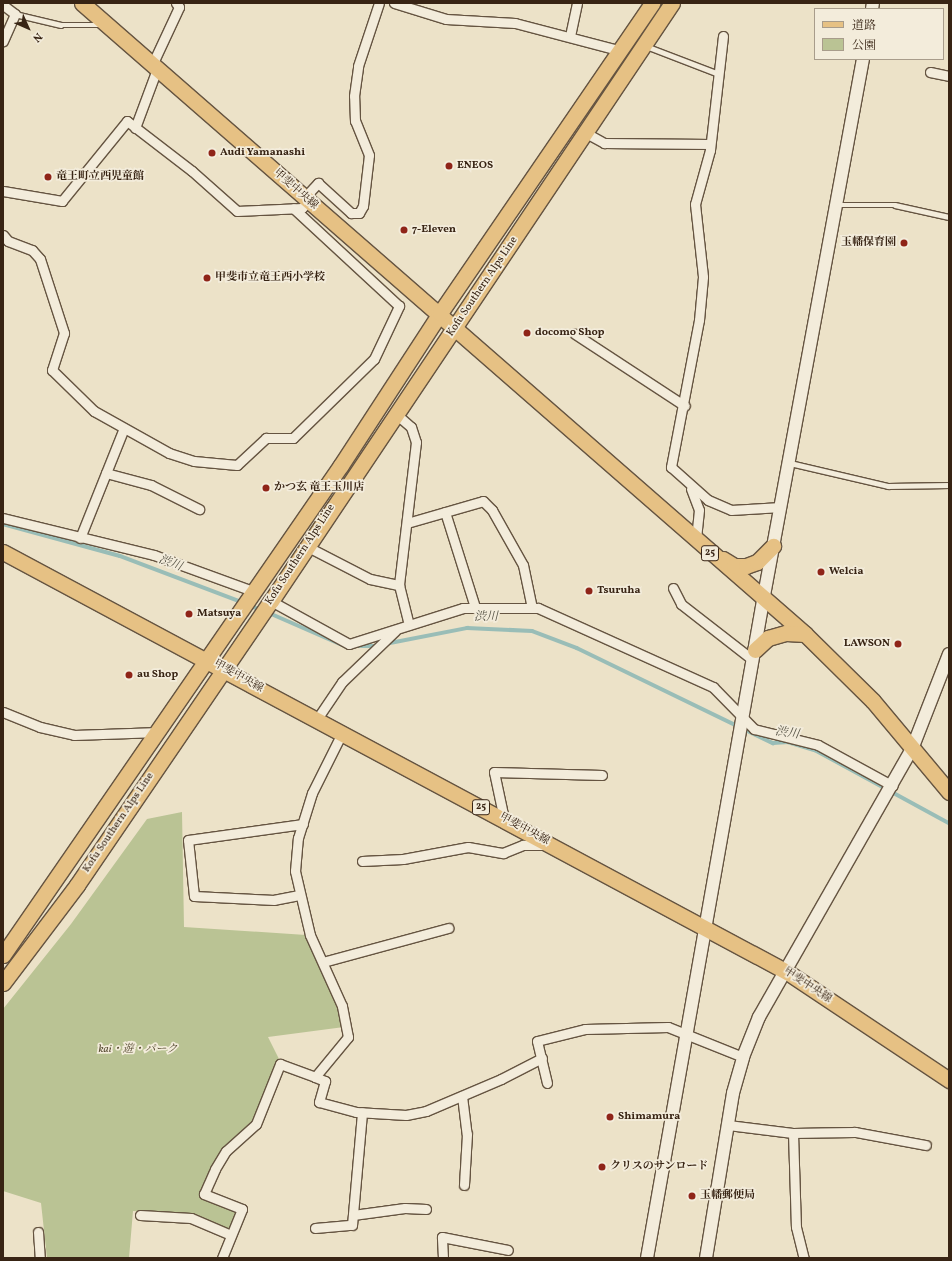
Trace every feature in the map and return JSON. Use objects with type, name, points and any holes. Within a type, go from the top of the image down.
[{"type":"main road","name":"甲斐中央線","points":[[82,3],[306,199],[456,327]]},
{"type":"main road","name":"Kofu Southern Alps Line","points":[[3,955],[159,732],[253,591],[341,465],[440,313],[618,50],[652,3]]},
{"type":"main road","name":"Kofu Southern Alps Line","points":[[3,983],[77,885],[271,601],[306,546],[456,327],[672,3]]},
{"type":"main road","name":"25","points":[[456,327],[762,600],[805,634],[873,701],[912,750],[949,792]]},
{"type":"main road","points":[[701,545],[734,566],[757,562],[773,546]]},
{"type":"main road","name":"甲斐中央線","points":[[3,552],[552,844],[787,972],[949,1080]]},
{"type":"main road","points":[[754,655],[768,638],[786,632],[805,634]]},
{"type":"street","points":[[135,128],[155,67],[179,7],[176,3]]},
{"type":"street","points":[[3,191],[62,201],[127,121],[237,211],[302,208],[306,199],[318,183],[351,213],[359,213],[363,206],[369,155],[355,121],[354,96],[358,66],[379,3]]},
{"type":"street","points":[[394,3],[446,19],[514,24],[570,36],[618,50]]},
{"type":"street","points":[[570,36],[577,3]]},
{"type":"street","points":[[3,5],[16,14],[3,41]]},
{"type":"street","points":[[723,36],[720,75],[710,144],[694,204],[703,277],[685,406],[671,467],[688,484],[708,500],[731,510],[781,508]]},
{"type":"street","points":[[647,1258],[707,928],[754,655],[762,600],[790,463],[863,60]]},
{"type":"street","points":[[930,72],[949,76]]},
{"type":"street","points":[[586,133],[604,143],[710,144]]},
{"type":"street","points":[[3,235],[8,241],[32,250],[40,259],[64,333],[52,370],[94,411],[169,453],[194,461],[237,465],[266,438],[294,438],[374,358],[399,306],[293,208]]},
{"type":"street","points":[[575,334],[685,406]]},
{"type":"street","points":[[396,414],[411,427],[416,442],[399,585],[409,625]]},
{"type":"street","points":[[80,538],[124,428]]},
{"type":"street","points":[[106,473],[151,485],[199,508]]},
{"type":"street","points":[[688,484],[699,510],[701,545]]},
{"type":"street","points":[[407,523],[483,501],[492,510],[523,565],[532,608]]},
{"type":"street","points":[[445,512],[475,607]]},
{"type":"street","points":[[3,518],[154,555],[253,591]]},
{"type":"street","points":[[306,546],[370,579],[399,585]]},
{"type":"street","points":[[673,588],[681,604],[754,655]]},
{"type":"street","points":[[271,601],[342,644],[475,607],[532,608],[551,612],[626,651],[652,658],[713,687],[754,729],[818,745],[893,786]]},
{"type":"street","points":[[317,719],[342,682],[397,629]]},
{"type":"street","points":[[706,1258],[728,1125],[743,1056],[759,1017],[787,972],[912,750],[949,654]]},
{"type":"street","points":[[3,712],[40,727],[74,735],[159,732]]},
{"type":"street","points":[[315,1077],[348,1037],[342,1006],[310,935],[299,895],[295,871],[303,824],[326,762],[342,733]]},
{"type":"street","points":[[504,819],[494,772],[602,775]]},
{"type":"street","points":[[299,895],[274,900],[194,896],[188,840],[303,824]]},
{"type":"street","points":[[362,862],[403,859],[468,847],[503,853],[523,845],[552,844]]},
{"type":"street","points":[[323,962],[448,928]]},
{"type":"street","points":[[548,1083],[538,1041],[585,1029],[668,1027],[688,1033],[743,1056]]},
{"type":"street","points":[[222,1258],[242,1209],[204,1194],[215,1169],[226,1151],[256,1124],[280,1064],[325,1081],[319,1102],[362,1112],[406,1115],[462,1096],[542,1058]]},
{"type":"street","points":[[462,1096],[467,1134],[464,1185]]},
{"type":"street","points":[[315,1228],[352,1225],[362,1112]]},
{"type":"street","points":[[728,1125],[793,1133],[855,1132],[926,1145]]},
{"type":"street","points":[[793,1133],[796,1227],[804,1258]]},
{"type":"street","points":[[353,1215],[405,1208],[426,1209]]},
{"type":"street","points":[[140,1215],[191,1218],[232,1235]]},
{"type":"street","points":[[38,1232],[40,1258]]},
{"type":"street","points":[[443,1258],[442,1237],[508,1250]]},
{"type":"lane","points":[[16,14],[61,25],[107,25]]},
{"type":"lane","points":[[644,46],[720,75]]},
{"type":"lane","points":[[837,205],[895,205],[949,217]]},
{"type":"lane","points":[[790,463],[888,486],[949,485]]},
{"type":"green space","name":"kai・遊・パーク","points":[[182,812],[184,927],[306,935],[326,974],[344,1027],[268,1037],[279,1059],[253,1123],[222,1149],[200,1196],[238,1211],[230,1232],[192,1216],[133,1211],[129,1258],[47,1258],[41,1203],[3,1191],[3,1009],[71,924],[147,819]]},
{"type":"waterway","name":"渋川","points":[[3,524],[120,556],[242,602]]},
{"type":"waterway","name":"渋川","points":[[248,605],[261,610]]},
{"type":"waterway","name":"渋川","points":[[267,612],[345,646],[375,646]]},
{"type":"waterway","name":"渋川","points":[[385,644],[467,628],[532,631],[577,648],[773,743],[788,742],[815,750],[949,823]]},
{"type":"place","name":"Audi Yamanashi","points":[[212,153]]},
{"type":"place","name":"ENEOS","points":[[449,166]]},
{"type":"place","name":"竜王町立西児童館","points":[[48,177]]},
{"type":"place","name":"7-Eleven","points":[[404,230]]},
{"type":"place","name":"玉幡保育園","points":[[904,243]]},
{"type":"place","name":"甲斐市立竜王西小学校","points":[[207,278]]},
{"type":"place","name":"docomo Shop","points":[[527,333]]},
{"type":"place","name":"かつ玄 竜王玉川店","points":[[266,488]]},
{"type":"place","name":"Welcia","points":[[821,572]]},
{"type":"place","name":"Tsuruha","points":[[589,591]]},
{"type":"place","name":"Matsuya","points":[[189,614]]},
{"type":"place","name":"LAWSON","points":[[898,644]]},
{"type":"place","name":"au Shop","points":[[129,675]]},
{"type":"place","name":"Shimamura","points":[[610,1117]]},
{"type":"place","name":"クリスのサンロード","points":[[602,1167]]},
{"type":"place","name":"玉幡郵便局","points":[[692,1196]]}]
